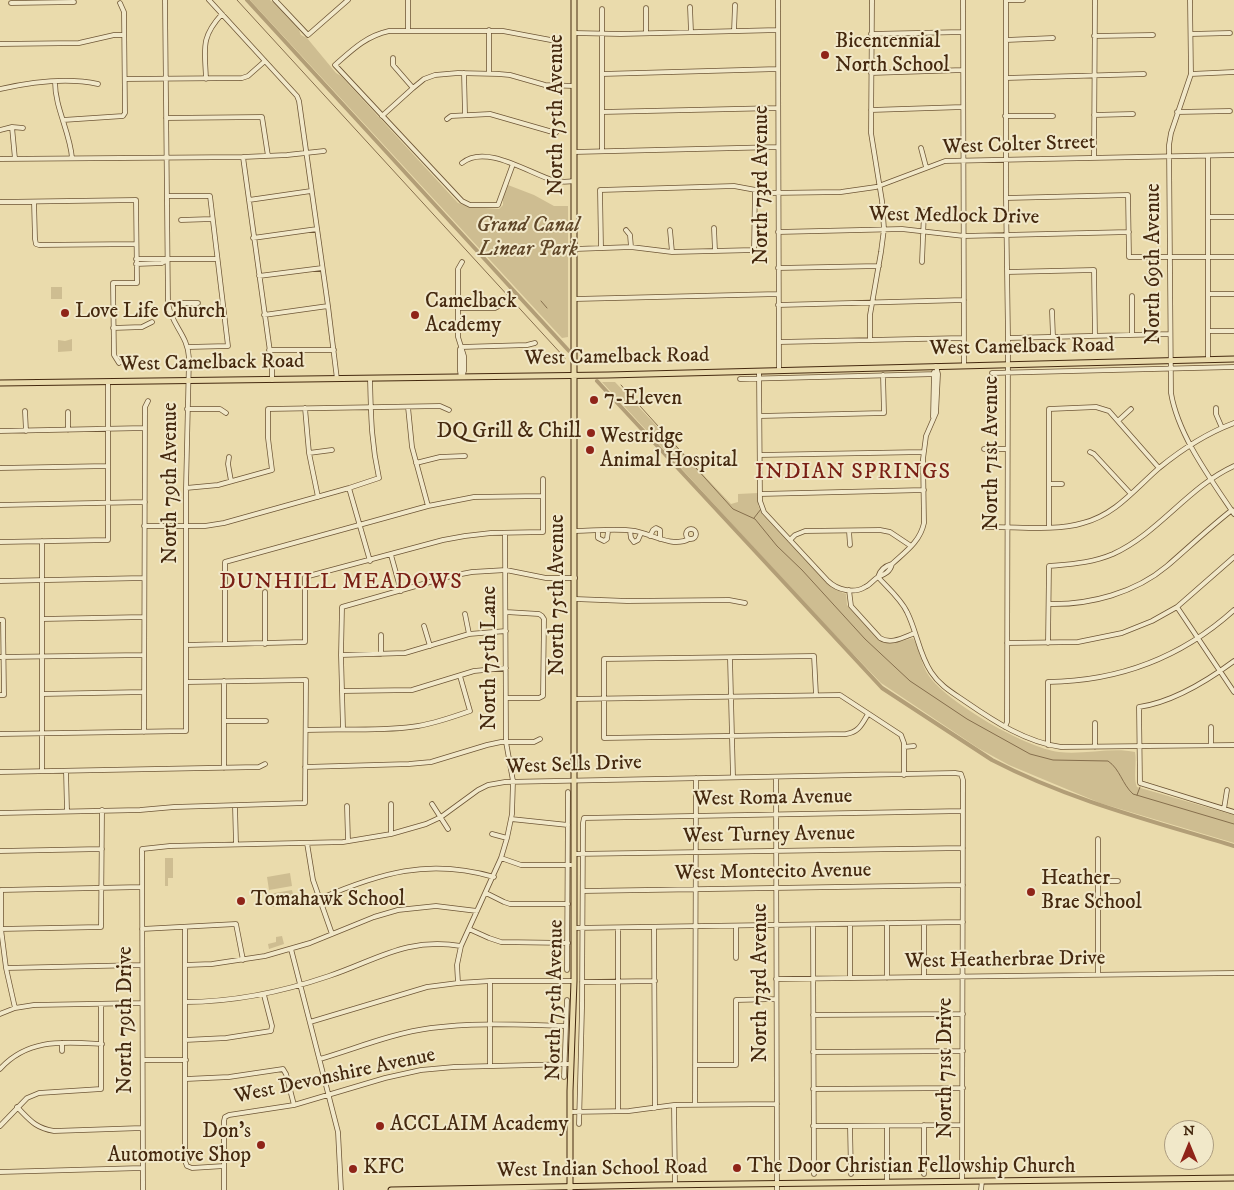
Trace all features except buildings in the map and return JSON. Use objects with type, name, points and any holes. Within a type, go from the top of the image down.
[{"type":"main road","name":"North 75th Avenue","points":[[570,1188],[575,780],[574,0]]},
{"type":"main road","name":"West Camelback Road","points":[[0,383],[574,375],[1234,359]]},
{"type":"main road","name":"West Indian School Road","points":[[391,1190],[570,1188],[675,1184],[1234,1178]]},
{"type":"street","name":"North 79th Avenue","points":[[144,732],[186,730],[188,347],[172,319],[168,304],[165,0]]},
{"type":"street","points":[[209,0],[298,98],[337,379]]},
{"type":"street","points":[[275,0],[308,35],[348,0]]},
{"type":"street","points":[[337,0],[341,5]]},
{"type":"street","points":[[408,0],[408,31]]},
{"type":"street","name":"North 73rd Avenue","points":[[778,0],[779,370]]},
{"type":"street","points":[[870,340],[871,303],[884,229],[882,201],[871,133],[872,0]]},
{"type":"street","points":[[963,0],[964,366]]},
{"type":"street","points":[[1006,0],[1023,0]]},
{"type":"street","name":"North 71st Avenue","points":[[1005,727],[1007,722],[1008,526],[1006,0]]},
{"type":"street","points":[[1094,0],[1094,158]]},
{"type":"street","name":"North 69th Avenue","points":[[1190,0],[1190,74],[1171,133],[1169,156],[1171,393],[1180,426],[1233,511]]},
{"type":"street","points":[[11,3],[74,2]]},
{"type":"street","points":[[63,120],[123,116],[125,113],[124,12],[120,3]]},
{"type":"street","points":[[734,31],[735,6]]},
{"type":"street","points":[[690,7],[691,32]]},
{"type":"street","points":[[646,8],[646,33]]},
{"type":"street","points":[[602,9],[602,151]]},
{"type":"street","points":[[206,79],[206,39],[210,29],[222,14]]},
{"type":"street","points":[[489,30],[489,73]]},
{"type":"street","points":[[513,164],[498,205],[470,205],[462,201],[335,65],[361,42],[369,37],[389,31],[489,30],[556,40]]},
{"type":"street","points":[[574,33],[778,30]]},
{"type":"street","points":[[872,34],[964,32]]},
{"type":"street","points":[[1191,34],[1230,33]]},
{"type":"street","points":[[0,44],[79,43],[114,35],[124,35]]},
{"type":"street","points":[[1094,36],[1153,35]]},
{"type":"street","points":[[1006,40],[1053,38]]},
{"type":"street","points":[[393,58],[394,65],[413,88]]},
{"type":"street","points":[[125,79],[245,78],[265,62]]},
{"type":"street","points":[[602,74],[778,69]]},
{"type":"street","points":[[871,72],[963,70]]},
{"type":"street","points":[[1190,74],[1234,72]]},
{"type":"street","points":[[464,73],[465,114]]},
{"type":"street","points":[[382,116],[424,79],[435,75],[489,73],[510,75],[545,85],[574,86]]},
{"type":"street","points":[[1006,78],[1144,74]]},
{"type":"street","points":[[0,90],[32,82],[88,82],[98,84]]},
{"type":"street","points":[[55,82],[55,91],[71,146],[72,158]]},
{"type":"street","points":[[871,110],[963,107]]},
{"type":"street","points":[[602,112],[778,108]]},
{"type":"street","points":[[1177,112],[1230,111]]},
{"type":"street","points":[[447,119],[451,116],[465,114],[490,114],[556,133]]},
{"type":"street","points":[[1094,115],[1133,114]]},
{"type":"street","points":[[1005,116],[1053,116]]},
{"type":"street","points":[[166,118],[262,117],[268,156]]},
{"type":"street","points":[[12,127],[15,159]]},
{"type":"street","points":[[0,130],[12,127],[23,128]]},
{"type":"street","points":[[574,152],[778,147]]},
{"type":"street","points":[[921,148],[926,167]]},
{"type":"street","points":[[0,159],[243,157],[324,151]]},
{"type":"street","name":"West Colter Street","points":[[601,248],[600,190],[734,186],[778,193],[841,192],[879,186],[945,161],[1234,155]]},
{"type":"street","points":[[1208,156],[1208,360]]},
{"type":"street","points":[[243,157],[272,380]]},
{"type":"street","points":[[462,163],[467,158],[496,158],[554,180],[574,182]]},
{"type":"street","points":[[575,248],[631,247],[672,252],[754,250],[755,190]]},
{"type":"street","points":[[249,200],[311,191]]},
{"type":"street","points":[[1006,198],[1128,195],[1129,257],[1234,257]]},
{"type":"street","points":[[167,196],[210,196],[228,346],[188,347]]},
{"type":"street","points":[[0,202],[136,200],[137,283],[113,283],[114,355],[119,363]]},
{"type":"street","points":[[34,202],[36,244],[136,244]]},
{"type":"street","points":[[922,262],[924,212]]},
{"type":"street","points":[[1208,217],[1234,217]]},
{"type":"street","points":[[181,220],[212,219]]},
{"type":"street","points":[[714,228],[715,251]]},
{"type":"street","points":[[253,238],[317,229]]},
{"type":"street","name":"West Medlock Drive","points":[[778,232],[902,229],[964,236],[1129,232]]},
{"type":"street","points":[[626,230],[630,235],[631,247]]},
{"type":"street","points":[[670,230],[672,252]]},
{"type":"street","points":[[136,261],[217,259]]},
{"type":"street","points":[[462,262],[458,269],[458,337],[462,377]]},
{"type":"street","points":[[778,268],[879,266]]},
{"type":"street","points":[[259,276],[322,268]]},
{"type":"street","points":[[1007,272],[1094,270],[1095,336]]},
{"type":"street","points":[[575,299],[778,294]]},
{"type":"street","points":[[1209,294],[1234,294]]},
{"type":"street","points":[[1132,296],[1132,335]]},
{"type":"street","points":[[778,305],[964,300]]},
{"type":"street","points":[[168,304],[198,303]]},
{"type":"street","points":[[458,308],[495,308],[501,305]]},
{"type":"street","points":[[264,315],[328,306]]},
{"type":"street","points":[[1052,311],[1053,337]]},
{"type":"street","points":[[114,328],[142,327],[152,322]]},
{"type":"street","points":[[1208,331],[1234,331]]},
{"type":"street","points":[[1008,338],[1170,334]]},
{"type":"street","points":[[778,342],[963,338]]},
{"type":"street","points":[[460,347],[527,346],[535,343]]},
{"type":"street","points":[[269,350],[334,350]]},
{"type":"street","points":[[759,371],[760,494],[762,509],[832,585],[849,590],[862,589],[878,577],[884,575],[921,534],[924,523],[923,452],[926,436],[936,413],[936,366]]},
{"type":"street","name":"West Camelback Road","points":[[992,373],[1234,366]]},
{"type":"street","name":"West Camelback Road","points":[[740,379],[935,374]]},
{"type":"street","points":[[760,416],[884,413],[883,375]]},
{"type":"street","points":[[144,526],[205,526],[224,524],[379,478],[372,445],[370,378]]},
{"type":"street","points":[[0,542],[108,540],[108,382]]},
{"type":"street","points":[[0,734],[144,732],[145,407],[148,401]]},
{"type":"street","points":[[186,488],[207,487],[272,470],[266,420],[268,409],[440,406],[449,410]]},
{"type":"street","points":[[408,407],[410,433],[416,463],[428,506]]},
{"type":"street","points":[[305,408],[309,453],[318,497]]},
{"type":"street","points":[[1049,527],[1049,409],[1103,408],[1119,420],[1159,468]]},
{"type":"street","points":[[1216,408],[1216,414],[1222,428]]},
{"type":"street","points":[[187,409],[220,409],[226,413]]},
{"type":"street","points":[[1119,420],[1131,409]]},
{"type":"street","points":[[25,412],[26,431]]},
{"type":"street","points":[[68,412],[68,430]]},
{"type":"street","points":[[984,527],[1066,527],[1100,517],[1114,509],[1159,468],[1191,446],[1234,423]]},
{"type":"street","points":[[0,431],[145,428]]},
{"type":"street","points":[[984,449],[1007,449]]},
{"type":"street","points":[[309,453],[332,450]]},
{"type":"street","points":[[760,454],[923,452]]},
{"type":"street","points":[[1090,452],[1131,494]]},
{"type":"street","points":[[416,463],[440,457],[465,456]]},
{"type":"street","points":[[229,457],[228,464],[231,481]]},
{"type":"street","points":[[0,468],[108,466]]},
{"type":"street","points":[[1048,643],[1049,566],[1070,565],[1097,559],[1123,549],[1142,536],[1189,495],[1212,478],[1234,466]]},
{"type":"street","points":[[186,645],[304,642],[305,577],[465,536],[543,532],[543,479]]},
{"type":"street","points":[[1049,484],[1062,484]]},
{"type":"street","points":[[349,488],[370,561]]},
{"type":"street","points":[[760,494],[924,490]]},
{"type":"street","points":[[225,644],[225,562],[317,535],[428,506],[474,497],[543,496]]},
{"type":"street","points":[[0,505],[144,502]]},
{"type":"street","points":[[1049,604],[1066,605],[1092,601],[1120,593],[1138,584],[1166,567],[1207,530],[1233,511]]},
{"type":"street","points":[[650,536],[653,530],[659,529],[661,533],[660,539]]},
{"type":"street","points":[[790,540],[795,535],[805,531],[885,530],[912,546]]},
{"type":"street","points":[[575,531],[630,531],[660,539],[683,541],[688,539]]},
{"type":"street","points":[[598,531],[598,538],[604,541],[607,539],[608,531]]},
{"type":"street","points":[[630,531],[634,542],[638,540],[641,533]]},
{"type":"street","points":[[849,531],[850,545]]},
{"type":"street","name":"North 75th Lane","points":[[458,983],[461,946],[494,877],[507,838],[511,819],[512,781],[506,742],[505,533]]},
{"type":"street","points":[[42,541],[42,771]]},
{"type":"street","points":[[391,554],[401,590]]},
{"type":"street","points":[[1007,642],[1078,642],[1122,633],[1152,621],[1177,607],[1234,557]]},
{"type":"street","points":[[343,728],[342,607],[463,573],[506,570],[546,578],[575,578]]},
{"type":"street","points":[[878,577],[907,611],[931,673],[939,682],[981,713],[1005,727],[1048,745],[1061,747],[1234,745]]},
{"type":"street","points":[[0,581],[144,578]]},
{"type":"street","points":[[849,590],[851,606],[880,638],[892,641],[915,633]]},
{"type":"street","points":[[265,592],[265,644]]},
{"type":"street","points":[[575,600],[729,600],[745,603]]},
{"type":"street","points":[[1177,607],[1234,692]]},
{"type":"street","points":[[1048,745],[1048,682],[1086,680],[1129,671],[1167,656],[1198,639],[1234,610]]},
{"type":"street","points":[[506,612],[539,614],[542,616],[543,696],[539,698],[506,698]]},
{"type":"street","points":[[465,614],[469,634]]},
{"type":"street","points":[[42,619],[144,617]]},
{"type":"street","points":[[1,620],[2,695]]},
{"type":"street","points":[[424,626],[430,646]]},
{"type":"street","points":[[341,655],[405,653],[469,634],[506,631]]},
{"type":"street","points":[[381,636],[381,654]]},
{"type":"street","points":[[2,657],[144,654]]},
{"type":"street","points":[[816,695],[814,656],[604,659],[604,738],[851,734],[860,727],[868,714]]},
{"type":"street","points":[[730,658],[733,778]]},
{"type":"street","points":[[1234,661],[1203,682],[1166,700],[1139,707],[1140,783],[1234,812]]},
{"type":"street","points":[[343,691],[412,690],[474,671],[506,668]]},
{"type":"street","points":[[306,730],[417,726],[434,723],[470,711],[460,676]]},
{"type":"street","points":[[0,812],[305,803],[306,680],[187,682]]},
{"type":"street","points":[[224,681],[224,768]]},
{"type":"street","points":[[42,694],[144,692]]},
{"type":"street","points":[[575,699],[840,695],[897,731],[902,738],[904,747],[904,774]]},
{"type":"street","points":[[224,721],[266,721]]},
{"type":"street","points":[[1095,723],[1095,747]]},
{"type":"street","points":[[1211,727],[1211,745]]},
{"type":"street","points":[[305,766],[431,762],[487,744],[534,742],[540,739]]},
{"type":"street","points":[[904,747],[914,746]]},
{"type":"street","points":[[0,772],[259,767],[265,764]]},
{"type":"street","points":[[66,771],[67,811]]},
{"type":"street","name":"West Sells Drive","points":[[142,849],[154,846],[348,841],[391,834],[426,824],[441,817],[478,790],[498,782],[961,774]]},
{"type":"street","name":"North 71st Drive","points":[[961,774],[963,780],[962,1181]]},
{"type":"street","name":"North 73rd Avenue","points":[[776,776],[777,1190]]},
{"type":"street","points":[[695,1104],[696,778]]},
{"type":"street","points":[[1224,810],[1227,790]]},
{"type":"street","name":"North 75th Avenue","points":[[568,792],[568,970]]},
{"type":"street","points":[[391,804],[391,834]]},
{"type":"street","points":[[432,804],[448,828]]},
{"type":"street","points":[[235,806],[236,844]]},
{"type":"street","points":[[347,806],[348,841]]},
{"type":"street","points":[[0,929],[101,927],[102,810]]},
{"type":"street","name":"West Roma Avenue","points":[[584,818],[963,811]]},
{"type":"street","name":"North 75th Avenue","points":[[579,1124],[584,818]]},
{"type":"street","points":[[511,819],[568,825]]},
{"type":"street","points":[[492,834],[507,838]]},
{"type":"street","points":[[1098,839],[1098,975]]},
{"type":"street","points":[[307,843],[313,880],[332,934]]},
{"type":"street","name":"West Turney Avenue","points":[[574,854],[963,848]]},
{"type":"street","points":[[0,851],[102,849]]},
{"type":"street","name":"North 79th Drive","points":[[142,849],[143,1190]]},
{"type":"street","points":[[501,858],[521,865],[574,865]]},
{"type":"street","points":[[319,899],[375,877],[415,869],[454,868],[494,877]]},
{"type":"street","points":[[1098,881],[1118,881]]},
{"type":"street","name":"West Montecito Avenue","points":[[583,891],[963,885]]},
{"type":"street","points":[[14,1008],[0,929],[1,890],[142,887]]},
{"type":"street","points":[[486,894],[510,904],[568,904]]},
{"type":"street","points":[[185,965],[243,960],[265,956],[398,910],[436,906],[477,911]]},
{"type":"street","points":[[574,928],[963,922]]},
{"type":"street","points":[[887,923],[887,978]]},
{"type":"street","points":[[924,923],[924,977]]},
{"type":"street","points":[[142,929],[236,924],[243,960]]},
{"type":"street","points":[[850,924],[850,978]]},
{"type":"street","points":[[813,925],[814,1174]]},
{"type":"street","points":[[736,926],[736,958]]},
{"type":"street","points":[[654,927],[654,1108]]},
{"type":"street","points":[[185,928],[185,1161],[187,1166],[192,1168],[224,1166],[224,1190]]},
{"type":"street","points":[[618,928],[618,1111]]},
{"type":"street","points":[[469,929],[501,942],[568,943]]},
{"type":"street","points":[[186,1002],[222,1001],[264,995],[330,976],[395,949],[438,943],[461,946]]},
{"type":"street","points":[[291,948],[338,1132],[341,1190]]},
{"type":"street","points":[[6,968],[142,965]]},
{"type":"street","name":"West Heatherbrae Drive","points":[[776,979],[1234,973]]},
{"type":"street","points":[[310,1022],[427,987],[458,983],[574,981]]},
{"type":"street","points":[[582,982],[655,981]]},
{"type":"street","points":[[490,982],[490,1066]]},
{"type":"street","points":[[186,1040],[226,1038],[271,1031],[272,1026],[264,995]]},
{"type":"street","points":[[695,1065],[736,1065],[736,1000],[776,999]]},
{"type":"street","name":"North 75th Avenue","points":[[564,1076],[567,1000]]},
{"type":"street","points":[[0,1014],[14,1008],[34,1005],[142,1003]]},
{"type":"street","points":[[0,1126],[27,1098],[39,1093],[101,1088],[101,1004]]},
{"type":"street","points":[[813,1015],[963,1014]]},
{"type":"street","points":[[320,1059],[404,1033],[432,1028],[490,1025],[566,1026]]},
{"type":"street","points":[[0,1069],[26,1048],[62,1043],[102,1044]]},
{"type":"street","points":[[62,1043],[62,1051]]},
{"type":"street","points":[[813,1052],[963,1051]]},
{"type":"street","points":[[142,1060],[186,1060]]},
{"type":"street","name":"West Devonshire Avenue","points":[[224,1166],[225,1117],[229,1115],[294,1106],[385,1078],[421,1070],[571,1064]]},
{"type":"street","points":[[186,1079],[229,1077],[282,1069],[286,1074],[294,1106]]},
{"type":"street","points":[[813,1090],[962,1088]]},
{"type":"street","points":[[570,1112],[618,1111],[695,1104],[777,1104]]},
{"type":"street","points":[[674,1105],[675,1184]]},
{"type":"street","points":[[17,1107],[34,1125],[43,1129],[142,1128]]},
{"type":"street","points":[[924,1125],[924,1174]]},
{"type":"street","points":[[813,1126],[962,1125]]},
{"type":"street","points":[[850,1126],[850,1174]]},
{"type":"street","points":[[887,1126],[887,1182]]},
{"type":"street","points":[[18,1165],[18,1171]]},
{"type":"street","points":[[0,1172],[142,1168]]},
{"type":"street","points":[[982,1181],[982,1190]]},
{"type":"green space","name":"Grand Canal Linear Park","points":[[250,0],[270,0],[274,3],[299,30],[301,35],[307,38],[336,73],[341,76],[458,203],[471,207],[499,209],[503,205],[503,197],[508,185],[534,195],[554,206],[568,206],[568,337],[562,338]]},
{"type":"green space","points":[[51,287],[62,287],[62,299],[51,299]]},
{"type":"green space","points":[[72,339],[72,351],[58,352],[58,340]]},
{"type":"green space","points":[[602,382],[615,382],[731,504],[738,502],[738,494],[758,493],[758,505],[762,514],[825,581],[834,589],[846,594],[847,605],[878,639],[884,643],[894,643],[913,638],[929,676],[953,699],[989,723],[1045,749],[1068,753],[1117,750],[1135,752],[1135,779],[1137,787],[1234,815],[1234,843],[1100,803],[1009,765],[978,748],[881,683],[812,611]]},
{"type":"green space","points":[[165,858],[173,858],[173,878],[168,878],[168,886],[165,886]]},
{"type":"green space","points":[[290,873],[292,886],[269,890],[267,877]]},
{"type":"green space","points":[[292,890],[295,902],[272,907],[269,894]]},
{"type":"green space","points":[[282,936],[284,944],[269,949],[268,944],[276,942],[276,937]]},
{"type":"waterway","points":[[237,0],[565,358]]},
{"type":"waterway","points":[[247,0],[569,351]]},
{"type":"waterway","points":[[541,301],[547,308]]},
{"type":"waterway","points":[[597,381],[882,688],[992,760],[1021,774],[1111,809],[1234,846]]},
{"type":"waterway","points":[[621,385],[733,509],[755,519],[777,546],[802,570],[865,639],[910,681],[967,719],[1030,754],[1053,760],[1108,761],[1133,794],[1234,824]]},
{"type":"waterway","points":[[754,518],[761,509]]},
{"type":"waterway","points":[[1137,795],[1140,787]]},
{"type":"place","name":"Bicentennial North School","points":[[825,55]]},
{"type":"place","name":"Love Life Church","points":[[65,313]]},
{"type":"place","name":"Camelback Academy","points":[[415,315]]},
{"type":"place","name":"7-Eleven","points":[[594,400]]},
{"type":"place","name":"DQ Grill & Chill","points":[[591,433]]},
{"type":"place","name":"Westridge Animal Hospital","points":[[590,450]]},
{"type":"place","name":"Heather Brae School","points":[[1031,892]]},
{"type":"place","name":"Tomahawk School","points":[[241,901]]},
{"type":"place","name":"ACCLAIM Academy","points":[[380,1126]]},
{"type":"place","name":"Don's Automotive Shop","points":[[261,1145]]},
{"type":"place","name":"The Door Christian Fellowship Church","points":[[737,1168]]},
{"type":"place","name":"KFC","points":[[353,1169]]},
{"type":"district","name":"INDIAN SPRINGS","points":[[853,473]]},
{"type":"district","name":"DUNHILL MEADOWS","points":[[341,583]]}]
